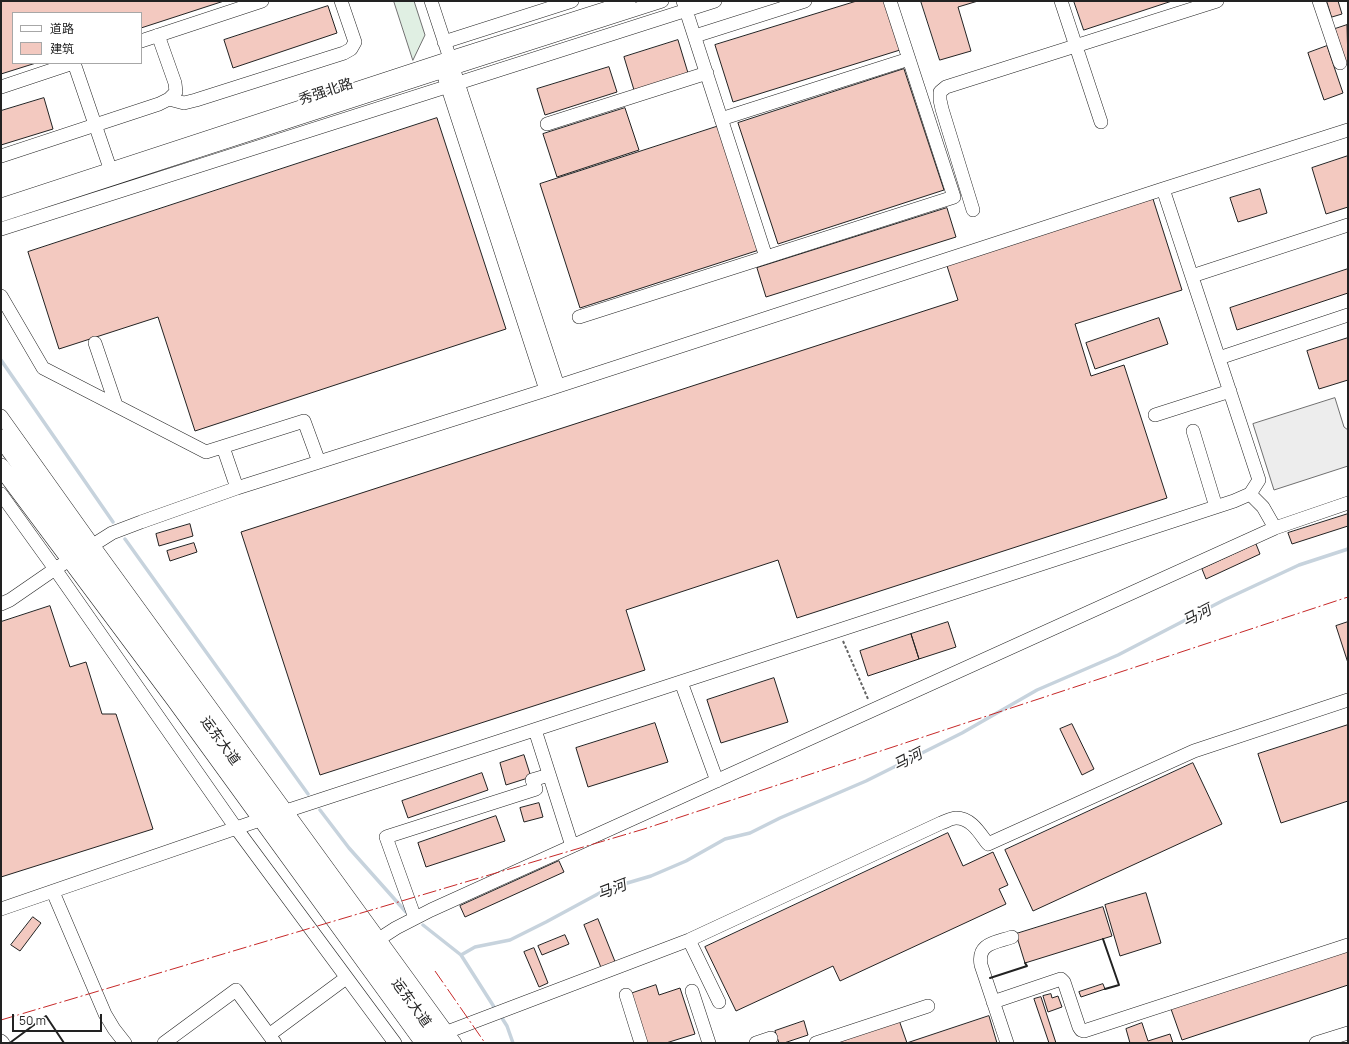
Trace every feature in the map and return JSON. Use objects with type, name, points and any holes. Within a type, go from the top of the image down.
[{"type":"main road","name":"运东大道","points":[[1,438],[82,552],[274,815],[444,1038]]},
{"type":"main road","name":"运东大道","points":[[1,467],[82,552]]},
{"type":"main road","name":"运东大道","points":[[274,815],[424,1043]]},
{"type":"street","points":[[142,41],[262,1]]},
{"type":"street","points":[[169,99],[184,103],[196,100],[344,53],[351,49],[355,42],[341,1]]},
{"type":"street","points":[[431,1],[444,42],[446,65],[452,85],[552,388]]},
{"type":"street","points":[[444,42],[572,1]]},
{"type":"street","name":"秀强北路","points":[[1,215],[112,174],[446,65],[629,1]]},
{"type":"street","name":"秀强北路","points":[[446,65],[662,1]]},
{"type":"street","points":[[1,229],[452,85],[684,6],[715,1]]},
{"type":"street","points":[[695,36],[804,1]]},
{"type":"street","points":[[579,317],[954,197],[890,1]]},
{"type":"street","points":[[1061,1],[1100,122]]},
{"type":"street","points":[[973,210],[942,109],[940,92],[946,87],[1217,1]]},
{"type":"street","points":[[1319,1],[1340,62]]},
{"type":"street","points":[[684,6],[766,257]]},
{"type":"street","points":[[1,156],[95,126],[159,104],[169,99],[176,92],[175,83],[158,35]]},
{"type":"street","points":[[721,119],[909,59]]},
{"type":"street","points":[[1,86],[70,64]]},
{"type":"street","points":[[73,64],[112,174]]},
{"type":"street","points":[[547,124],[707,74]]},
{"type":"street","points":[[1,604],[10,600],[55,569],[112,533],[237,488],[552,388],[1348,130]]},
{"type":"street","name":"秀强北路","points":[[1,205],[112,174]]},
{"type":"street","points":[[1,909],[274,815],[1216,507],[1250,494],[1259,480],[1163,189]]},
{"type":"street","points":[[1192,276],[1348,225]]},
{"type":"street","points":[[1,296],[43,368],[206,452],[304,421],[319,462]]},
{"type":"street","points":[[1219,358],[1348,315]]},
{"type":"street","points":[[95,343],[116,405]]},
{"type":"street","points":[[1155,415],[1230,391]]},
{"type":"street","points":[[1,416],[82,552],[274,815],[379,939],[444,1038],[455,1043]]},
{"type":"street","points":[[1193,430],[1216,507]]},
{"type":"street","points":[[223,446],[237,488]]},
{"type":"street","points":[[1,494],[236,828],[394,1043]]},
{"type":"street","points":[[1250,494],[1263,507],[1275,528]]},
{"type":"street","points":[[379,939],[415,918],[1275,528],[1348,503]]},
{"type":"street","points":[[681,682],[717,781]]},
{"type":"street","points":[[444,1038],[498,1013],[689,940],[940,823],[956,818],[967,821],[976,828],[988,844],[1194,751],[1348,700]]},
{"type":"street","points":[[535,730],[572,846]]},
{"type":"street","points":[[415,918],[386,837],[536,789],[532,780],[549,775]]},
{"type":"street","points":[[53,892],[106,1014],[114,1029],[125,1043]]},
{"type":"street","points":[[1007,1043],[981,965],[980,957],[982,950],[986,946],[1012,937]]},
{"type":"street","points":[[689,940],[719,1002]]},
{"type":"street","points":[[993,1002],[1061,979],[1064,982],[1078,1027],[1084,1031],[1348,945]]},
{"type":"street","points":[[164,1043],[236,990],[272,1039],[346,978]]},
{"type":"street","points":[[692,991],[710,1043]]},
{"type":"street","points":[[626,996],[641,1043]]},
{"type":"street","points":[[816,1043],[928,1006]]},
{"type":"street","points":[[1316,1043],[1348,1033]]},
{"type":"street","points":[[756,1043],[771,1038]]},
{"type":"path","points":[[838,631],[872,711]]},
{"type":"green space","points":[[394,1],[414,1],[425,35],[413,60]]},
{"type":"shaded area","points":[[1335,398],[1344,427],[1348,430],[1348,466],[1274,490],[1253,424]]},
{"type":"building","points":[[1,1],[224,1],[142,28],[142,12],[12,12],[12,64],[33,64],[1,74]]},
{"type":"building","points":[[857,1],[885,1],[900,50],[733,102],[715,45]]},
{"type":"building","points":[[921,1],[978,1],[958,7],[971,51],[940,60]]},
{"type":"building","points":[[1074,1],[1172,1],[1084,30]]},
{"type":"building","points":[[1327,1],[1338,1],[1342,14],[1332,17]]},
{"type":"building","points":[[328,6],[337,33],[233,68],[224,40]]},
{"type":"building","points":[[1347,25],[1348,64],[1346,64],[1335,29]]},
{"type":"building","points":[[678,40],[688,73],[634,90],[624,57]]},
{"type":"building","points":[[1327,46],[1343,93],[1324,100],[1308,53]]},
{"type":"building","points":[[609,67],[617,92],[545,115],[537,89]]},
{"type":"building","points":[[904,69],[944,190],[778,244],[738,123]]},
{"type":"building","points":[[44,98],[53,129],[1,145],[1,111]]},
{"type":"building","points":[[625,108],[639,150],[557,177],[543,134]]},
{"type":"building","points":[[437,118],[506,329],[195,431],[158,317],[59,349],[28,252]]},
{"type":"building","points":[[719,126],[759,250],[580,308],[540,184]]},
{"type":"building","points":[[1348,156],[1348,207],[1326,214],[1312,168]]},
{"type":"building","points":[[1260,189],[1267,213],[1238,222],[1230,198]]},
{"type":"building","points":[[1153,199],[1182,290],[1075,324],[1091,376],[1124,365],[1167,498],[797,618],[778,560],[626,610],[645,670],[320,775],[241,532],[958,300],[947,266]]},
{"type":"building","points":[[947,208],[956,237],[766,297],[757,268]]},
{"type":"building","points":[[1348,269],[1348,293],[1237,330],[1230,308]]},
{"type":"building","points":[[1159,318],[1168,344],[1095,369],[1086,343]]},
{"type":"building","points":[[1348,338],[1348,380],[1319,389],[1307,351]]},
{"type":"building","points":[[1348,514],[1348,526],[1292,544],[1288,533]]},
{"type":"building","points":[[190,524],[193,536],[159,546],[156,534]]},
{"type":"building","points":[[194,543],[197,552],[170,561],[167,551]]},
{"type":"building","points":[[1256,544],[1260,554],[1206,579],[1202,569]]},
{"type":"building","points":[[50,606],[70,667],[86,662],[102,714],[116,714],[153,829],[1,877],[1,622]]},
{"type":"building","points":[[948,622],[956,647],[919,659],[911,634]]},
{"type":"building","points":[[1348,622],[1348,663],[1336,626]]},
{"type":"building","points":[[911,634],[919,659],[868,676],[860,651]]},
{"type":"building","points":[[774,678],[788,722],[721,743],[707,700]]},
{"type":"building","points":[[655,723],[668,762],[588,787],[576,748]]},
{"type":"building","points":[[1072,724],[1094,769],[1082,775],[1060,729]]},
{"type":"building","points":[[1348,725],[1348,801],[1281,823],[1258,754]]},
{"type":"building","points":[[524,755],[531,777],[506,785],[500,763]]},
{"type":"building","points":[[1193,763],[1222,824],[1033,911],[1005,850]]},
{"type":"building","points":[[482,773],[488,790],[408,818],[402,801]]},
{"type":"building","points":[[539,803],[543,817],[524,822],[520,808]]},
{"type":"building","points":[[496,816],[505,841],[426,867],[418,843]]},
{"type":"building","points":[[948,833],[963,866],[993,852],[1008,885],[999,889],[1006,904],[840,981],[833,966],[736,1011],[705,947]]},
{"type":"building","points":[[559,861],[564,872],[465,917],[460,906]]},
{"type":"building","points":[[1146,893],[1161,943],[1120,956],[1105,905]]},
{"type":"building","points":[[1103,907],[1112,936],[1025,963],[1016,934]]},
{"type":"building","points":[[33,917],[41,923],[20,951],[11,945]]},
{"type":"building","points":[[598,919],[616,964],[602,970],[584,925]]},
{"type":"building","points":[[565,935],[569,944],[542,955],[538,946]]},
{"type":"building","points":[[534,948],[548,983],[539,987],[524,952]]},
{"type":"building","points":[[1348,951],[1348,985],[1182,1040],[1171,1009]]},
{"type":"building","points":[[1103,984],[1105,989],[1081,997],[1079,992]]},
{"type":"building","points":[[656,985],[659,995],[680,988],[695,1034],[666,1043],[647,1043],[630,994]]},
{"type":"building","points":[[1051,994],[1052,998],[1058,996],[1062,1007],[1048,1012],[1043,996]]},
{"type":"building","points":[[1041,997],[1056,1043],[1049,1043],[1034,999]]},
{"type":"building","points":[[989,1016],[997,1043],[907,1043]]},
{"type":"building","points":[[899,1020],[907,1043],[830,1043]]},
{"type":"building","points":[[804,1021],[808,1035],[784,1043],[779,1043],[775,1031]]},
{"type":"building","points":[[1142,1023],[1148,1041],[1170,1034],[1173,1043],[1130,1043],[1126,1029]]},
{"type":"waterway","points":[[1,360],[113,522]]},
{"type":"waterway","points":[[125,539],[308,794]]},
{"type":"waterway","name":"马河","points":[[461,955],[475,947],[510,940],[607,889],[651,876],[686,861],[725,839],[750,833],[780,818],[866,781],[962,733],[1037,690],[1118,655],[1224,600],[1299,565],[1348,549]]},
{"type":"waterway","points":[[320,810],[349,848],[406,912]]},
{"type":"waterway","points":[[423,925],[461,955],[496,1010]]},
{"type":"waterway","points":[[500,1015],[507,1026],[513,1043]]},
{"type":"wall","points":[[1103,939],[1119,985],[1105,989]]},
{"type":"wall","points":[[990,978],[1027,966],[1025,963]]},
{"type":"wall","points":[[11,1042],[46,1016],[64,1043]]},
{"type":"power","points":[[1,1020],[644,829],[1348,597]]},
{"type":"power","points":[[435,971],[485,1043]]}]
